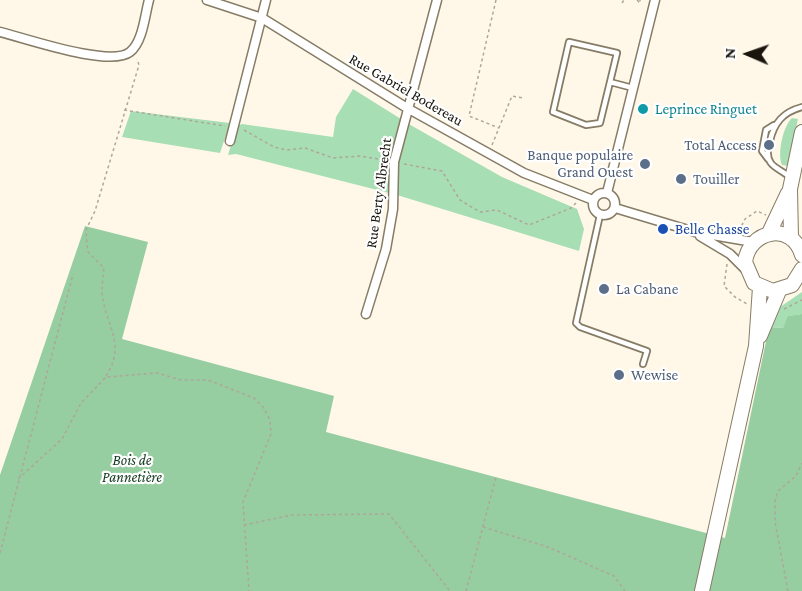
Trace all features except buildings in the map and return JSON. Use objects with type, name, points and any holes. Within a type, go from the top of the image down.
[{"type":"main road","points":[[791,238],[791,184],[802,132]]},
{"type":"main road","points":[[769,233],[791,184]]},
{"type":"main road","points":[[779,291],[760,287],[754,283],[746,269],[746,255],[753,242],[769,233],[779,233],[791,238],[802,252]]},
{"type":"main road","points":[[765,307],[779,291],[797,283],[802,269]]},
{"type":"main road","points":[[702,591],[765,307],[760,287]]},
{"type":"street","points":[[0,32],[97,56],[116,56],[134,48],[149,0]]},
{"type":"street","name":"Rue Gabriel Bodereau","points":[[207,0],[262,18],[407,108],[524,173],[593,200]]},
{"type":"street","points":[[230,141],[267,0]]},
{"type":"street","name":"Rue Berty Albrecht","points":[[366,314],[386,249],[393,208],[394,162],[437,0]]},
{"type":"street","points":[[607,193],[655,0]]},
{"type":"street","points":[[607,193],[597,195],[593,200],[593,208],[600,215],[607,215],[615,208]]},
{"type":"street","points":[[607,193],[614,199],[615,208]]},
{"type":"street","points":[[615,208],[695,232],[753,242]]},
{"type":"street","points":[[695,232],[730,254],[746,269]]},
{"type":"lane","points":[[569,42],[617,53],[610,82],[600,123],[586,125],[553,112],[569,42]]},
{"type":"lane","points":[[610,82],[633,88]]},
{"type":"lane","points":[[791,184],[762,151],[766,130],[788,113],[802,107]]},
{"type":"lane","points":[[770,141],[774,125]]},
{"type":"lane","points":[[768,150],[768,159]]},
{"type":"lane","points":[[600,215],[575,317],[580,327],[647,351],[643,364]]},
{"type":"path","points":[[496,0],[469,116],[499,128]]},
{"type":"path","points":[[18,479],[62,440],[81,403],[106,377],[113,366],[116,338],[102,293],[104,268],[88,252],[86,230],[95,212],[139,65],[134,48]]},
{"type":"path","points":[[492,146],[512,96],[523,98]]},
{"type":"path","points":[[124,110],[234,127],[250,132],[274,147],[286,150],[305,148],[333,158],[360,156],[442,171],[460,200],[480,212],[497,210],[529,225],[571,208],[584,196]]},
{"type":"path","points":[[721,258],[727,264],[724,282],[727,290],[743,302],[783,309],[802,300]]},
{"type":"path","points":[[0,553],[72,274]]},
{"type":"path","points":[[106,377],[157,373],[181,380],[208,380],[254,398],[263,407],[270,420],[271,434],[243,502],[249,591]]},
{"type":"path","points":[[788,591],[775,522],[775,501],[778,491],[796,476],[802,463]]},
{"type":"path","points":[[466,591],[496,477]]},
{"type":"path","points":[[243,525],[292,515],[390,514],[450,591]]},
{"type":"path","points":[[483,527],[548,547],[614,576],[625,591]]},
{"type":"green space","points":[[353,89],[401,119],[391,166],[389,193],[236,154],[228,155],[237,126],[242,124],[333,137],[336,117]]},
{"type":"green space","points":[[131,111],[230,123],[220,153],[122,137]]},
{"type":"green space","points":[[792,118],[798,119],[788,166],[782,165],[781,147],[786,127]]},
{"type":"green space","points":[[407,123],[502,177],[577,209],[584,229],[579,251],[397,195],[397,167]]},
{"type":"green space","name":"Bois de Pannetière","points":[[85,226],[148,242],[122,339],[334,396],[326,432],[725,538],[769,327],[783,328],[788,316],[802,314],[802,591],[0,591],[0,475]]},
{"type":"green space","points":[[802,292],[802,314],[789,316],[783,328],[769,327],[777,309]]},
{"type":"place","name":"Leprince Ringuet","points":[[643,109]]},
{"type":"place","name":"Total Access","points":[[769,145]]},
{"type":"place","name":"Banque populaire Grand Ouest","points":[[645,164]]},
{"type":"place","name":"Touiller","points":[[681,179]]},
{"type":"place","name":"Belle Chasse","points":[[663,229]]},
{"type":"place","name":"La Cabane","points":[[604,289]]},
{"type":"place","name":"Wewise","points":[[619,375]]}]
